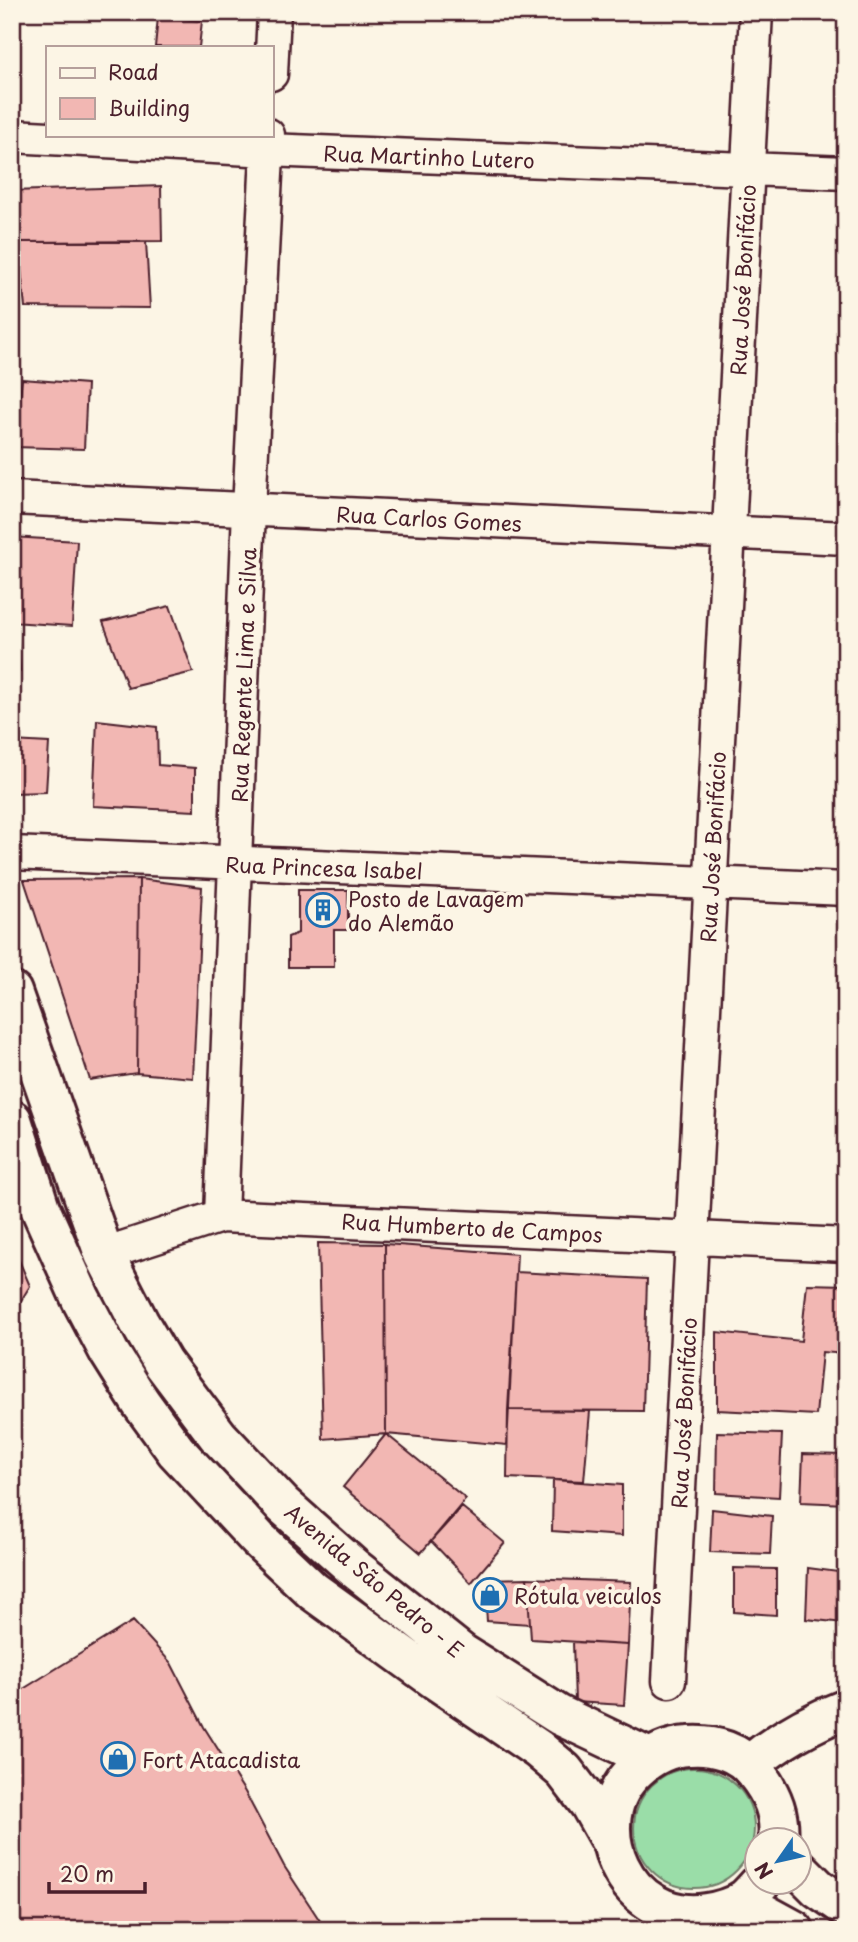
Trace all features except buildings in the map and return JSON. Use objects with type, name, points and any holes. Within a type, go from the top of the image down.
[{"type":"main road","name":"Avenida São Pedro - E","points":[[12,992],[104,1254],[163,1363],[218,1436],[283,1505],[354,1568],[461,1653],[559,1715],[649,1758]]},
{"type":"main road","name":"Avenida São Pedro - E","points":[[12,1120],[26,1206],[81,1299],[108,1352],[176,1451],[258,1539],[313,1591],[436,1680],[538,1749],[564,1771],[590,1805],[611,1842],[618,1866],[632,1887],[671,1921]]},
{"type":"main road","points":[[749,1765],[776,1743],[814,1721],[846,1709]]},
{"type":"main road","points":[[611,1842],[612,1808],[627,1778],[649,1758],[674,1747],[703,1745],[728,1751],[749,1765],[771,1791],[779,1826]]},
{"type":"main road","points":[[812,1882],[846,1907]]},
{"type":"main road","points":[[671,1921],[720,1911],[744,1896]]},
{"type":"main road","points":[[756,1896],[794,1930]]},
{"type":"street","points":[[272,46],[274,12]]},
{"type":"street","name":"Rua José Bonifácio","points":[[669,1681],[756,12]]},
{"type":"street","name":"Rua Martinho Lutero","points":[[12,136],[268,142],[846,173]]},
{"type":"street","name":"Rua Regente Lima e Silva","points":[[221,1216],[249,509],[268,142]]},
{"type":"street","name":"Rua Carlos Gomes","points":[[12,498],[846,538]]},
{"type":"street","name":"Rua Princesa Isabel","points":[[12,853],[846,889]]},
{"type":"street","name":"Rua Humberto de Campos","points":[[104,1254],[221,1216],[846,1245]]},
{"type":"green space","points":[[682,1769],[706,1769],[727,1778],[744,1795],[753,1816],[754,1826],[742,1826],[742,1863],[727,1878],[706,1887],[682,1887],[661,1878],[644,1861],[635,1840],[635,1816],[644,1795],[661,1778]]},
{"type":"place","name":"Posto de Lavagem do Alemão","points":[[323,910]]},
{"type":"place","name":"Rótula veiculos","points":[[490,1595]]},
{"type":"place","name":"Fort Atacadista","points":[[118,1759]]}]
